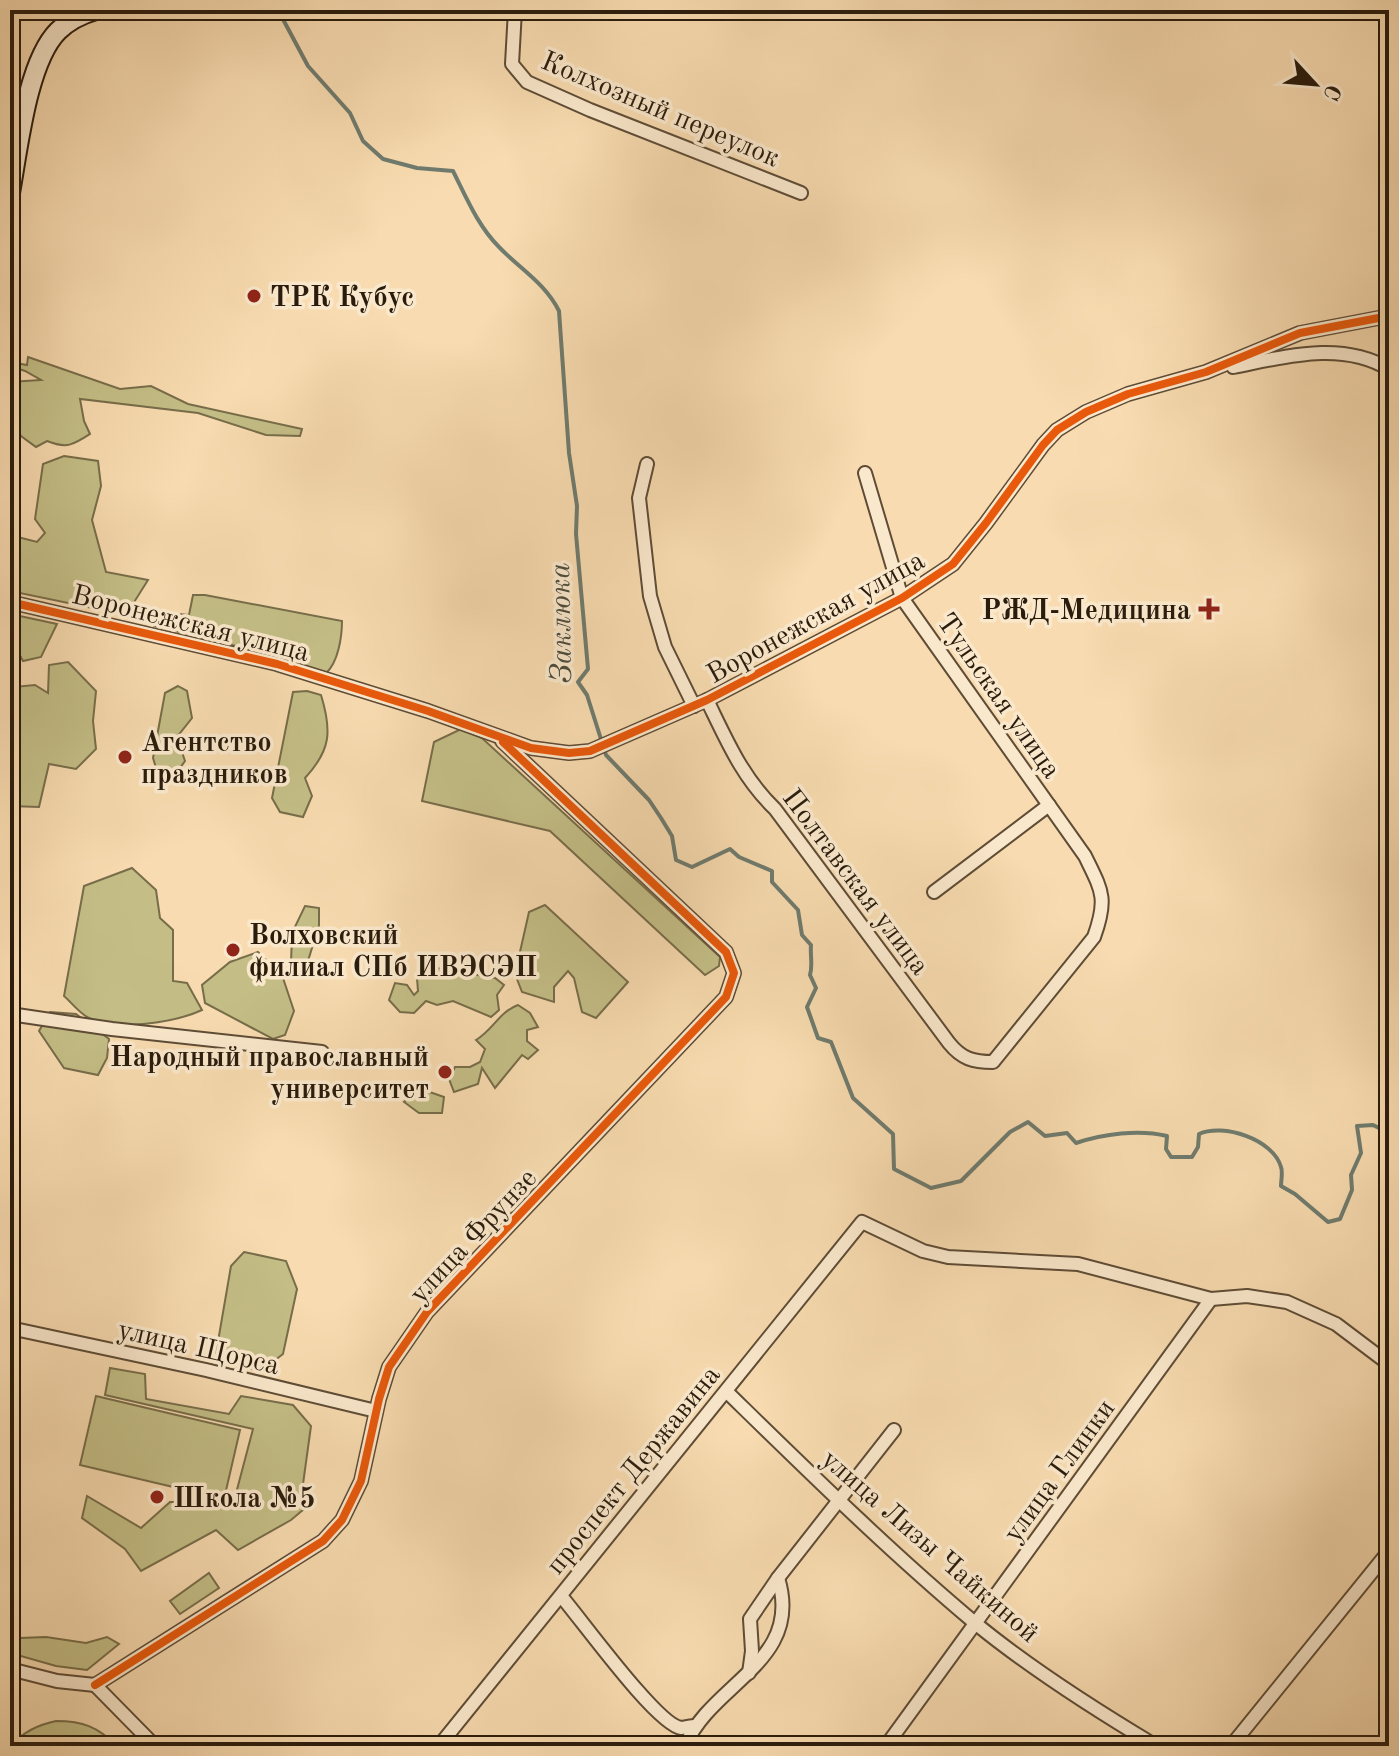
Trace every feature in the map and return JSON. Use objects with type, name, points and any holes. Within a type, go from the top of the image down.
[{"type":"main road","points":[[10,193],[43,52],[69,20],[96,10]]},
{"type":"street","name":"Колхозный переулок","points":[[515,10],[512,64],[527,82],[801,193]]},
{"type":"street","name":"Воронежская улица","points":[[10,602],[277,664],[531,748],[569,753],[590,751],[707,700],[902,598],[953,564],[1043,445],[1057,430],[1086,412],[1128,394],[1206,372],[1300,333],[1389,316]]},
{"type":"street","points":[[1206,372],[1312,352],[1352,354],[1389,369]]},
{"type":"street","points":[[647,464],[639,498],[650,596],[665,647],[694,706]]},
{"type":"street","name":"Тульская улица","points":[[865,473],[902,598],[1085,856],[1100,888],[1103,912],[1094,937]]},
{"type":"street","name":"Полтавская улица","points":[[707,700],[754,789],[775,809],[960,1056],[976,1062],[993,1062],[1094,937]]},
{"type":"street","name":"Воронежская улица","points":[[497,736],[726,952],[734,973]]},
{"type":"street","points":[[934,892],[1049,805]]},
{"type":"street","name":"улица Фрунзе","points":[[95,1685],[323,1541],[342,1520],[361,1481],[389,1367],[427,1312],[726,997],[734,973]]},
{"type":"street","points":[[10,1014],[112,1029],[322,1052]]},
{"type":"street","name":"проспект Державина","points":[[439,1746],[862,1222],[923,1251],[948,1257],[1078,1264],[1211,1299]]},
{"type":"street","points":[[1211,1299],[1247,1296],[1287,1302],[1336,1324],[1389,1364]]},
{"type":"street","name":"улица Глинки","points":[[886,1746],[1211,1299]]},
{"type":"street","name":"улица Щорса","points":[[10,1328],[376,1411]]},
{"type":"street","name":"улица Лизы Чайкиной","points":[[726,1391],[839,1501],[977,1624],[1090,1706],[1156,1746]]},
{"type":"street","points":[[749,1673],[752,1651],[750,1619],[778,1578],[894,1430]]},
{"type":"street","points":[[1231,1746],[1389,1551]]},
{"type":"street","points":[[685,1746],[694,1726],[749,1673],[775,1641],[782,1623],[784,1599],[778,1578]]},
{"type":"street","points":[[561,1596],[619,1670],[669,1722],[682,1728],[694,1726]]},
{"type":"street","points":[[10,1669],[57,1681],[95,1685],[155,1746]]},
{"type":"shaded area","points":[[28,357],[120,389],[151,386],[188,404],[302,429],[300,436],[266,435],[198,413],[80,399],[90,434],[70,445],[47,441],[36,447],[21,436],[16,427],[10,426],[10,382],[41,380],[10,366],[10,362],[27,365]]},
{"type":"shaded area","points":[[64,456],[98,461],[101,486],[92,520],[106,572],[148,580],[126,615],[10,591],[10,535],[37,542],[45,533],[35,519],[43,464]]},
{"type":"shaded area","points":[[193,595],[342,621],[334,663],[326,673],[222,642],[154,626],[155,612],[189,615]]},
{"type":"shaded area","points":[[15,615],[57,624],[41,657],[23,661],[10,637]]},
{"type":"shaded area","points":[[68,662],[96,691],[93,721],[96,749],[76,769],[49,764],[39,807],[10,806],[10,668],[14,687],[35,685],[48,693],[49,665]]},
{"type":"shaded area","points":[[178,686],[187,691],[192,718],[177,737],[185,761],[172,779],[160,781],[153,758],[165,693]]},
{"type":"shaded area","points":[[307,691],[321,695],[328,730],[320,758],[305,778],[312,796],[303,817],[280,812],[272,798],[293,692]]},
{"type":"shaded area","points":[[461,729],[482,738],[720,957],[719,966],[705,975],[550,831],[422,801],[434,742]]},
{"type":"shaded area","points":[[10,806],[17,847],[10,888]]},
{"type":"shaded area","points":[[132,868],[156,890],[160,918],[173,930],[173,981],[187,983],[202,1010],[146,1024],[114,1024],[86,1016],[64,996],[84,886]]},
{"type":"shaded area","points":[[545,905],[628,982],[596,1018],[582,1012],[574,978],[568,971],[554,987],[554,1002],[522,992],[515,974],[529,912]]},
{"type":"shaded area","points":[[305,906],[319,908],[319,925],[304,974],[291,964],[292,933]]},
{"type":"shaded area","points":[[258,952],[283,978],[294,1011],[285,1035],[273,1039],[205,1003],[202,985],[230,962]]},
{"type":"shaded area","points":[[425,966],[495,978],[504,985],[497,995],[499,1010],[491,1017],[453,1001],[437,1005],[426,1001],[414,1013],[400,1012],[389,1000],[395,983],[407,985],[414,995],[418,991],[417,978]]},
{"type":"shaded area","points":[[518,1005],[530,1013],[538,1027],[527,1030],[527,1041],[538,1050],[528,1059],[522,1055],[495,1088],[482,1068],[478,1084],[454,1092],[449,1079],[455,1067],[470,1067],[480,1062],[485,1049],[476,1040]]},
{"type":"shaded area","points":[[50,1012],[76,1014],[109,1039],[107,1058],[98,1075],[64,1068],[39,1031]]},
{"type":"shaded area","points":[[418,1088],[444,1097],[442,1113],[419,1113],[404,1102]]},
{"type":"shaded area","points":[[244,1252],[286,1261],[297,1289],[283,1354],[261,1371],[228,1363],[216,1353],[231,1266]]},
{"type":"shaded area","points":[[110,1368],[145,1374],[146,1399],[229,1414],[241,1396],[293,1405],[311,1426],[303,1484],[304,1509],[291,1520],[238,1550],[216,1530],[141,1571],[125,1549],[82,1518],[87,1496],[141,1528],[170,1502],[234,1501],[253,1429],[105,1395]]},
{"type":"shaded area","points":[[96,1396],[240,1430],[224,1499],[80,1465]]},
{"type":"shaded area","points":[[209,1573],[219,1588],[180,1614],[170,1601]]},
{"type":"shaded area","points":[[46,1637],[86,1643],[107,1637],[119,1644],[87,1670],[56,1666],[10,1653],[20,1638]]},
{"type":"shaded area","points":[[56,1721],[90,1726],[117,1746],[10,1746],[31,1730]]},
{"type":"waterway","name":"Заклюка","points":[[278,10],[308,66],[350,113],[363,141],[383,159],[417,168],[453,171],[485,230],[539,284],[559,311],[588,669],[578,682],[587,695],[606,755],[649,800],[672,836],[676,860],[692,867],[730,849],[739,857],[772,871],[772,882],[798,910],[802,935],[811,945],[810,975],[816,988],[807,1007],[818,1038],[831,1042],[853,1098],[893,1134],[894,1169],[931,1188],[961,1181],[1010,1132],[1028,1122],[1045,1136],[1067,1133],[1076,1143],[1121,1134],[1167,1136],[1166,1149],[1171,1157],[1192,1157],[1198,1147],[1199,1134],[1209,1131],[1233,1132],[1268,1148],[1281,1167],[1281,1186],[1328,1222],[1340,1219],[1352,1190],[1351,1175],[1361,1153],[1357,1126],[1373,1125],[1389,1133]]},
{"type":"cycle path","points":[[10,602],[277,664],[428,711],[531,748],[569,753],[590,751],[707,700],[902,598],[953,564],[1043,445],[1057,430],[1086,412],[1128,394],[1206,372],[1300,333],[1389,316]]},
{"type":"cycle path","points":[[95,1685],[323,1541],[342,1520],[361,1481],[389,1367],[427,1312],[726,997],[734,973],[726,952],[503,742]]},
{"type":"place","name":"ТРК Кубус","points":[[254,296]]},
{"type":"place","name":"РЖД-Медицина","points":[[1209,609]]},
{"type":"place","name":"Агентство праздников","points":[[125,757]]},
{"type":"place","name":"Волховский филиал СПб ИВЭСЭП","points":[[233,950]]},
{"type":"place","name":"Народный православный университет","points":[[445,1072]]},
{"type":"place","name":"Школа №5","points":[[157,1497]]}]
